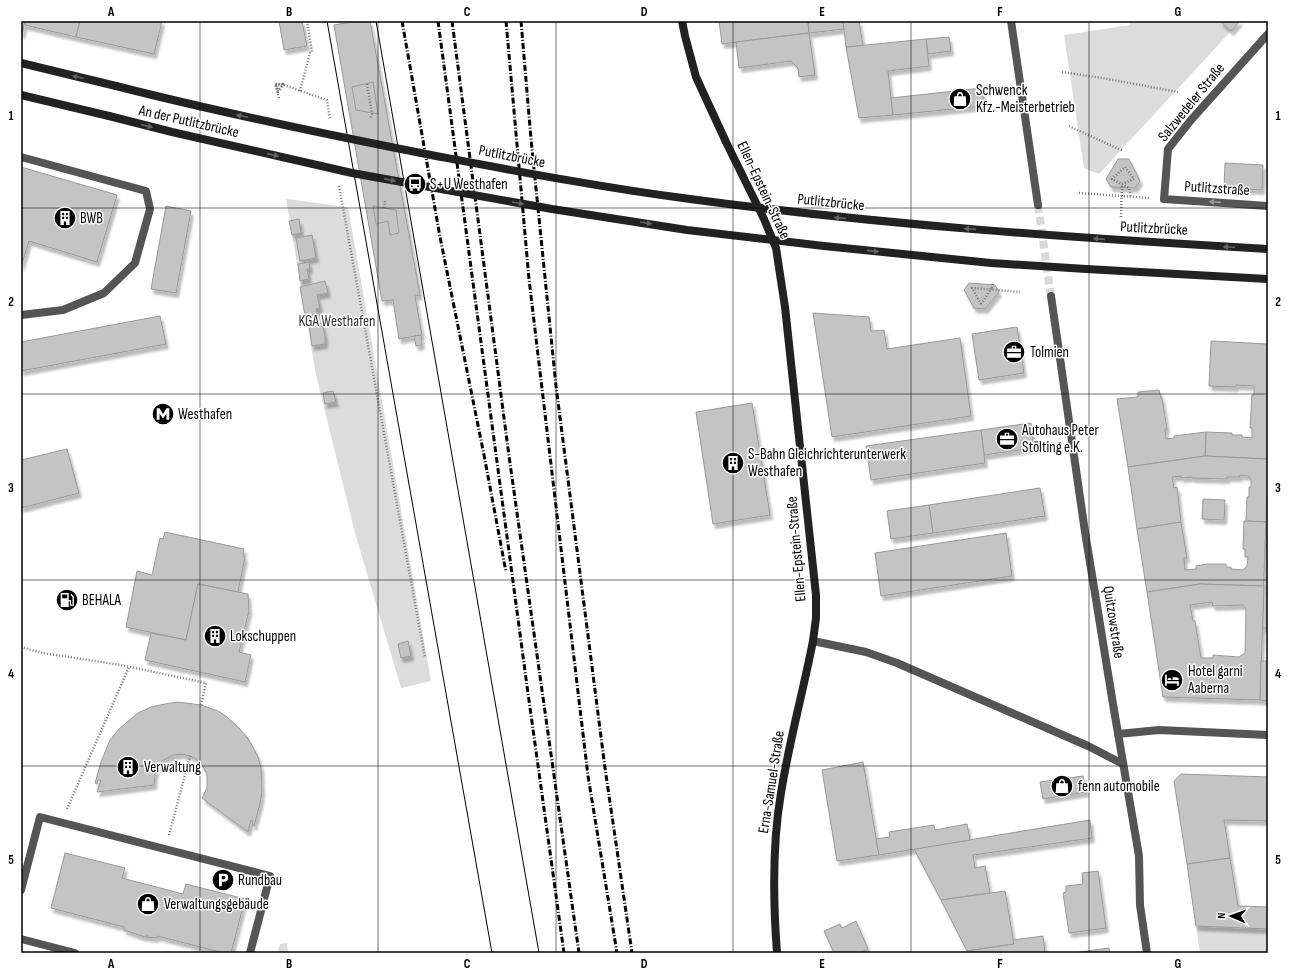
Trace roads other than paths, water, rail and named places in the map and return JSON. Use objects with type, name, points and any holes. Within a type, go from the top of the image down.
[{"type":"main road","name":"Ellen-Epstein-Straße","points":[[682,21],[696,77],[764,219],[776,248],[786,307],[816,595],[816,618],[813,641]]},
{"type":"main road","name":"An der Putlitzbrücke","points":[[21,63],[180,102],[349,139]]},
{"type":"main road","name":"An der Putlitzbrücke","points":[[21,95],[172,132],[352,173],[552,209],[687,230],[908,255],[999,263],[1268,279]]},
{"type":"main road","name":"Putlitzbrücke","points":[[349,139],[554,179],[689,199],[827,216],[917,225],[1268,249]]},
{"type":"main road","name":"Erna-Samuel-Straße","points":[[777,953],[774,907],[776,838],[780,794],[813,641]]},
{"type":"street","points":[[1011,21],[1038,205]]},
{"type":"street","name":"Salzwedeler Straße","points":[[1164,199],[1168,149],[1191,120],[1268,34]]},
{"type":"street","points":[[21,157],[146,192],[150,209],[135,263],[104,294],[63,310],[21,315]]},
{"type":"street","name":"Putlitzstraße","points":[[1164,199],[1268,206]]},
{"type":"street","name":"Quitzowstraße","points":[[1051,296],[1074,458],[1138,856],[1140,905],[1147,953]]},
{"type":"street","points":[[813,641],[866,652],[897,663],[1088,746],[1123,764]]},
{"type":"street","points":[[1118,734],[1159,730],[1268,735]]},
{"type":"street","points":[[21,890],[40,817],[270,876],[250,953]]},
{"type":"street","points":[[21,939],[75,953]]},
{"type":"tunnel","points":[[1038,205],[1051,296]]},
{"type":"tram line","points":[[327,21],[492,953]]},
{"type":"tram line","points":[[376,21],[539,953]]},
{"type":"railway","points":[[402,21],[440,237],[506,572]]},
{"type":"railway","points":[[438,21],[564,953]]},
{"type":"railway","points":[[452,21],[509,456],[579,953]]},
{"type":"railway","points":[[506,21],[529,279],[588,776],[617,953]]},
{"type":"railway","points":[[521,21],[531,139],[556,386],[605,768],[632,953]]},
{"type":"place","name":"Schwenck Kfz.-Meisterbetrieb","points":[[960,99]]},
{"type":"place","name":"S+U Westhafen","points":[[415,184]]},
{"type":"place","name":"BWB","points":[[65,218]]},
{"type":"place","name":"Tolmien","points":[[1014,352]]},
{"type":"place","name":"Westhafen","points":[[163,414]]},
{"type":"place","name":"Autohaus Peter Stölting e.K.","points":[[1007,439]]},
{"type":"place","name":"S-Bahn Gleichrichterunterwerk Westhafen","points":[[733,463]]},
{"type":"place","name":"BEHALA","points":[[67,600]]},
{"type":"place","name":"Lokschuppen","points":[[215,636]]},
{"type":"place","name":"Hotel garni Aaberna","points":[[1172,680]]},
{"type":"place","name":"Verwaltung","points":[[128,767]]},
{"type":"place","name":"fenn automobile","points":[[1062,786]]},
{"type":"place","name":"Rundbau","points":[[223,880]]},
{"type":"place","name":"Verwaltungsgebäude","points":[[148,904]]},
{"type":"park label","name":"KGA Westhafen","points":[[337,321]]}]
